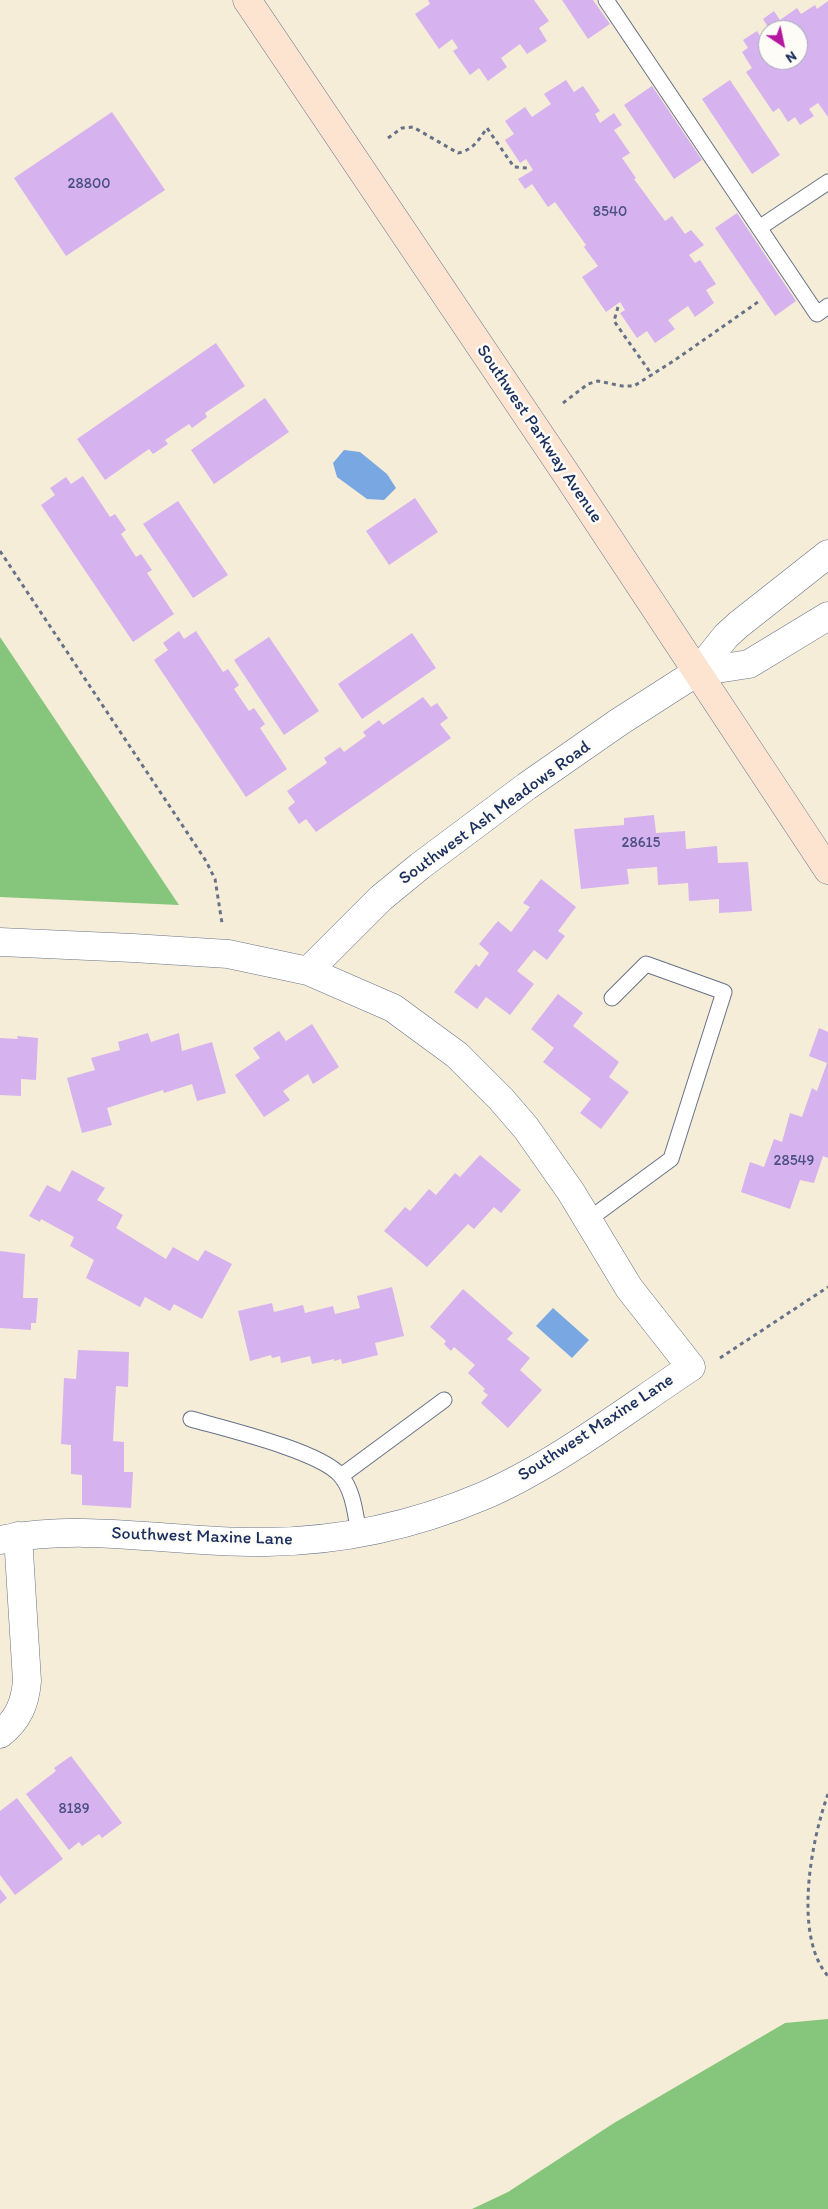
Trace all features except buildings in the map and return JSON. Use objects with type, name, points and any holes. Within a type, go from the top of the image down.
[{"type":"street","name":"Southwest Parkway Avenue","points":[[247,0],[563,470],[828,870]]},
{"type":"street","name":"Southwest Ash Meadows Road","points":[[308,971],[381,898],[420,866],[543,776],[697,672],[726,636],[738,625],[828,554]]},
{"type":"street","name":"Southwest Ash Meadows Road","points":[[697,672],[749,664],[828,616]]},
{"type":"street","points":[[0,942],[228,954],[308,971],[393,1008],[457,1055],[501,1099],[526,1128],[571,1192],[629,1288],[691,1366]]},
{"type":"street","name":"Southwest Maxine Lane","points":[[9,1538],[52,1532],[83,1532],[266,1542],[326,1539],[382,1529],[435,1515],[484,1496],[532,1471],[691,1366]]},
{"type":"street","points":[[0,1734],[17,1717],[26,1696],[27,1681],[9,1538]]},
{"type":"lane","points":[[606,0],[817,314],[828,306]]},
{"type":"lane","points":[[759,228],[828,182]]},
{"type":"lane","points":[[588,1220],[671,1159],[724,992],[646,964],[612,998]]},
{"type":"lane","points":[[341,1476],[444,1400]]},
{"type":"lane","points":[[191,1418],[311,1456],[330,1466],[348,1486],[359,1533]]},
{"type":"path","points":[[388,138],[402,128],[413,127],[458,153],[468,151],[476,144],[487,128],[514,167],[527,168]]},
{"type":"path","points":[[563,403],[588,384],[598,380],[622,386],[634,386],[758,302]]},
{"type":"path","points":[[618,307],[614,321],[652,375]]},
{"type":"path","points":[[0,550],[206,861],[215,879],[228,954]]},
{"type":"path","points":[[691,1366],[712,1363],[828,1287]]},
{"type":"path","points":[[828,1794],[820,1818],[811,1865],[808,1923],[811,1944],[821,1969],[828,1976]]},
{"type":"green space","points":[[0,637],[179,905],[0,897]]},
{"type":"green space","points":[[828,2019],[828,2209],[472,2209],[508,2192],[614,2123],[785,2023]]},
{"type":"water","points":[[344,450],[360,452],[387,474],[396,488],[384,500],[367,499],[337,477],[333,463]]},
{"type":"water","points":[[553,1308],[589,1340],[572,1358],[536,1326]]}]
